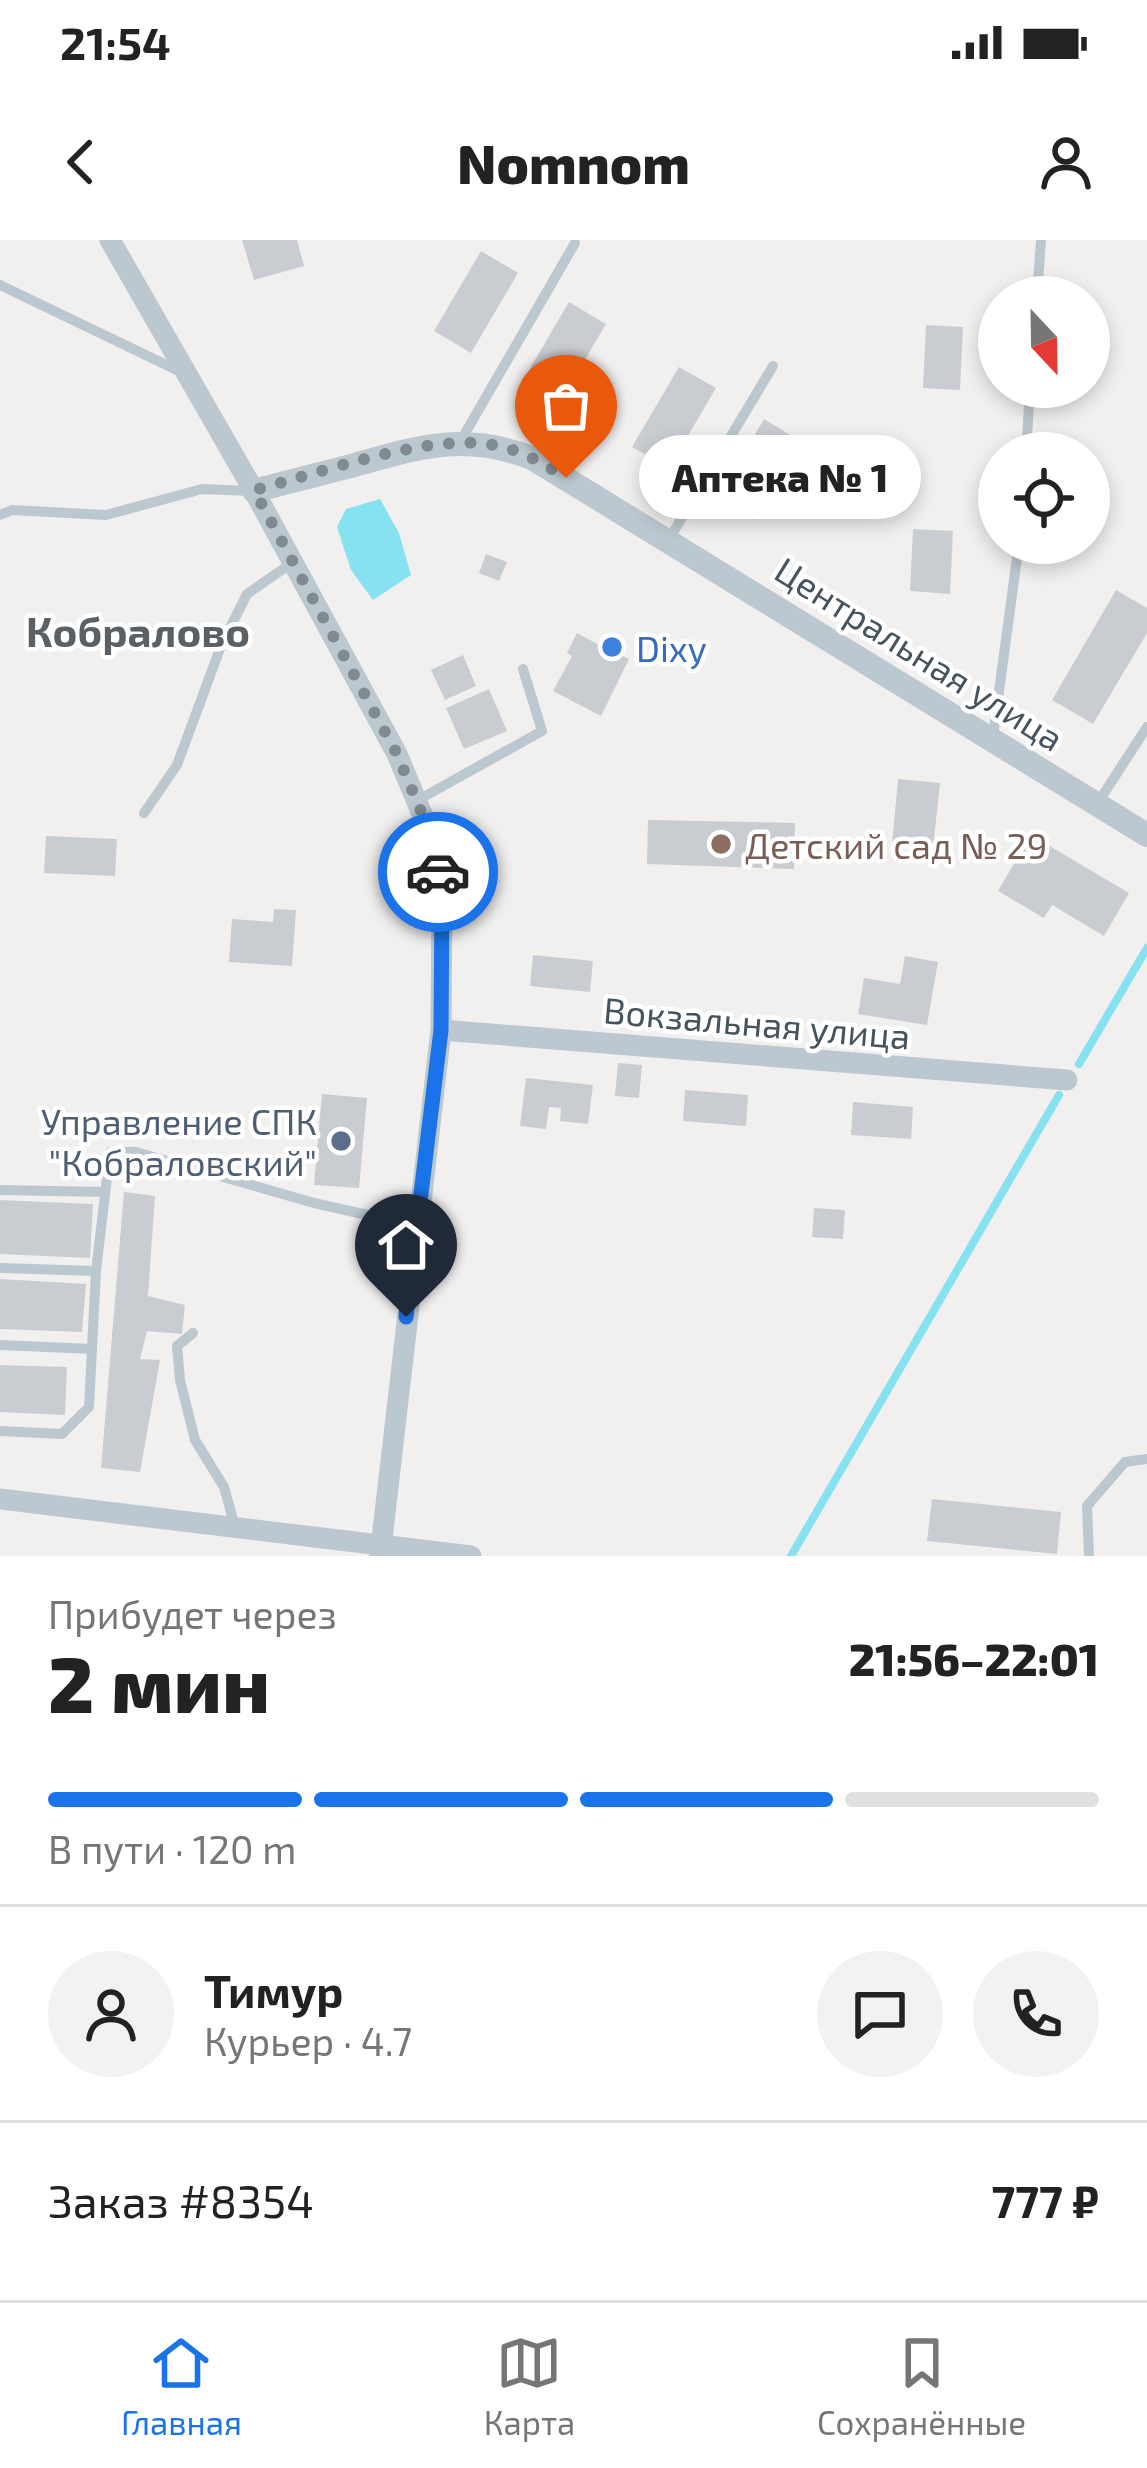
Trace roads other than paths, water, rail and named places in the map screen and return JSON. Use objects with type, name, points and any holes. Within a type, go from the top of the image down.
[{"type":"street","points":[[110,240],[254,490],[397,754],[432,838],[442,893],[441,1030],[381,1551]]},
{"type":"street","name":"Центральная улица","points":[[254,490],[428,444],[501,446],[532,458],[1147,835]]},
{"type":"street","name":"Вокзальная улица","points":[[441,1030],[1067,1080]]},
{"type":"street","points":[[0,1499],[381,1551],[470,1556]]},
{"type":"lane","points":[[1038,276],[1041,240]]},
{"type":"lane","points":[[460,442],[575,243]]},
{"type":"lane","points":[[0,285],[183,373]]},
{"type":"lane","points":[[668,541],[773,366]]},
{"type":"lane","points":[[0,515],[12,510],[106,514],[202,489],[254,490]]},
{"type":"lane","points":[[144,813],[177,765],[220,646],[247,594],[293,562]]},
{"type":"lane","points":[[992,740],[1016,564]]},
{"type":"lane","points":[[417,800],[542,731],[523,669]]},
{"type":"lane","points":[[1097,804],[1147,727]]},
{"type":"lane","points":[[0,1431],[62,1434],[89,1407],[96,1271],[110,1152],[136,1152],[314,1203],[416,1226]]},
{"type":"lane","points":[[0,1190],[105,1192]]},
{"type":"lane","points":[[0,1268],[96,1271]]},
{"type":"lane","points":[[194,1333],[177,1346],[179,1380],[195,1440],[224,1487],[236,1528]]},
{"type":"lane","points":[[0,1345],[92,1349]]},
{"type":"lane","points":[[1089,1556],[1087,1506],[1126,1462],[1147,1459]]},
{"type":"water","points":[[380,499],[399,533],[411,575],[373,600],[351,570],[337,527],[346,509]]},
{"type":"waterway","points":[[1079,1064],[1147,948]]},
{"type":"waterway","points":[[791,1556],[1059,1095]]},
{"type":"place","name":"Аптека № 1","points":[[566,478]]},
{"type":"place","name":"Dixy","points":[[612,647]]},
{"type":"place","name":"Детский сад № 29","points":[[721,844]]},
{"type":"place","name":"Управление СПК \"Кобраловский\"","points":[[341,1141]]},
{"type":"district","name":"Кобралово","points":[[138,630]]}]
